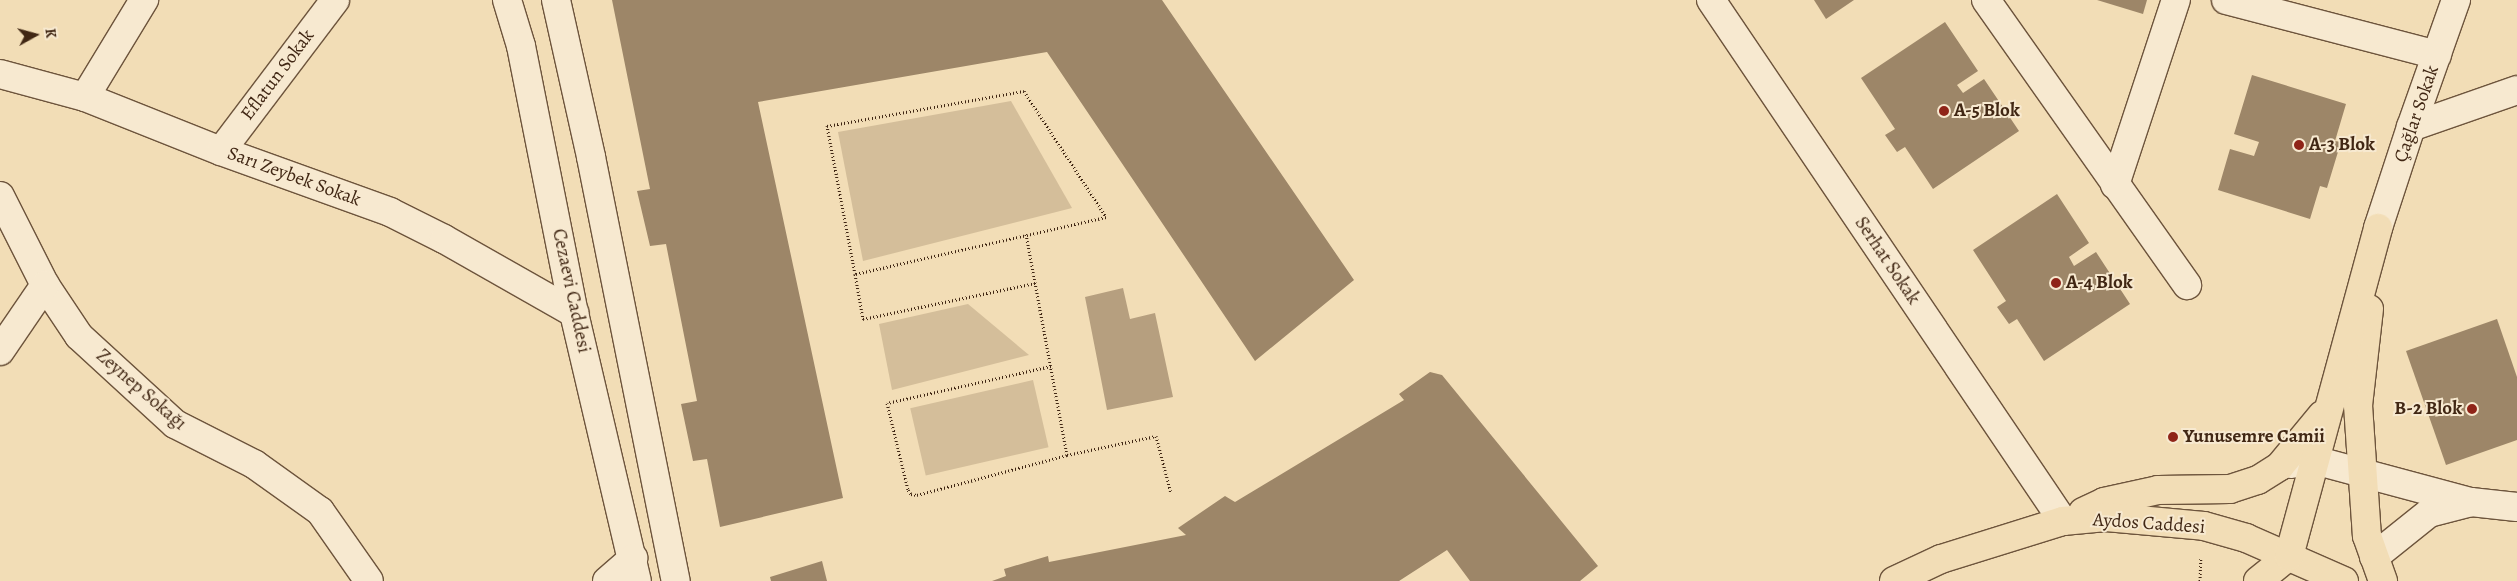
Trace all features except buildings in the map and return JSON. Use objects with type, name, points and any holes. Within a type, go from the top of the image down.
[{"type":"main road","points":[[2258,581],[2289,556],[2327,408],[2378,228]]},
{"type":"main road","points":[[2378,228],[2358,405],[2367,536],[2379,569]]},
{"type":"main road","points":[[2063,521],[2104,502],[2158,490],[2230,489],[2258,480],[2280,466],[2327,408]]},
{"type":"main road","name":"Aydos Caddesi","points":[[1894,581],[1941,559],[2063,521],[2106,517],[2204,526],[2246,538],[2344,581]]},
{"type":"street","points":[[85,97],[144,0]]},
{"type":"street","name":"Eflatun Sokak","points":[[221,151],[335,0]]},
{"type":"street","name":"Cezaevi Caddesi","points":[[507,0],[521,46],[574,313],[635,570]]},
{"type":"street","points":[[556,0],[591,157],[676,581]]},
{"type":"street","name":"Serhat Sokak","points":[[1710,0],[2063,521]]},
{"type":"street","points":[[1986,0],[2187,285]]},
{"type":"street","points":[[2115,185],[2176,0]]},
{"type":"street","points":[[2226,0],[2437,55]]},
{"type":"street","name":"Çağlar Sokak","points":[[2378,228],[2456,0]]},
{"type":"street","name":"Sarı Zeybek Sokak","points":[[0,74],[85,97],[221,151],[390,212],[444,239],[574,313]]},
{"type":"street","points":[[2411,127],[2517,90]]},
{"type":"street","name":"Zeynep Sokağı","points":[[0,196],[45,285],[79,336],[175,424],[254,464],[320,511],[369,581]]},
{"type":"street","points":[[0,351],[45,285]]},
{"type":"street","points":[[2280,466],[2314,460],[2363,471],[2471,502],[2517,508]]},
{"type":"street","points":[[2379,569],[2428,513],[2471,502]]},
{"type":"street","points":[[607,581],[635,570]]},
{"type":"path","points":[[855,274],[1106,217],[1024,90],[827,126],[863,319],[1035,283]]},
{"type":"path","points":[[1026,234],[1067,455]]},
{"type":"path","points":[[1051,366],[887,403],[908,490],[911,494],[917,495],[1067,455],[1156,436],[1171,493]]},
{"type":"shaded area","points":[[1011,101],[1072,208],[863,261],[838,132]]},
{"type":"shaded area","points":[[1123,288],[1130,319],[1155,313],[1173,397],[1107,410],[1085,297]]},
{"type":"shaded area","points":[[968,304],[1029,355],[892,390],[879,324]]},
{"type":"shaded area","points":[[1033,380],[1049,447],[926,476],[910,408]]},
{"type":"place","name":"A-5 Blok","points":[[1944,111]]},
{"type":"place","name":"A-3 Blok","points":[[2299,145]]},
{"type":"place","name":"A-4 Blok","points":[[2056,283]]},
{"type":"place","name":"B-2 Blok","points":[[2472,409]]},
{"type":"place","name":"Yunusemre Camii","points":[[2173,437]]}]
